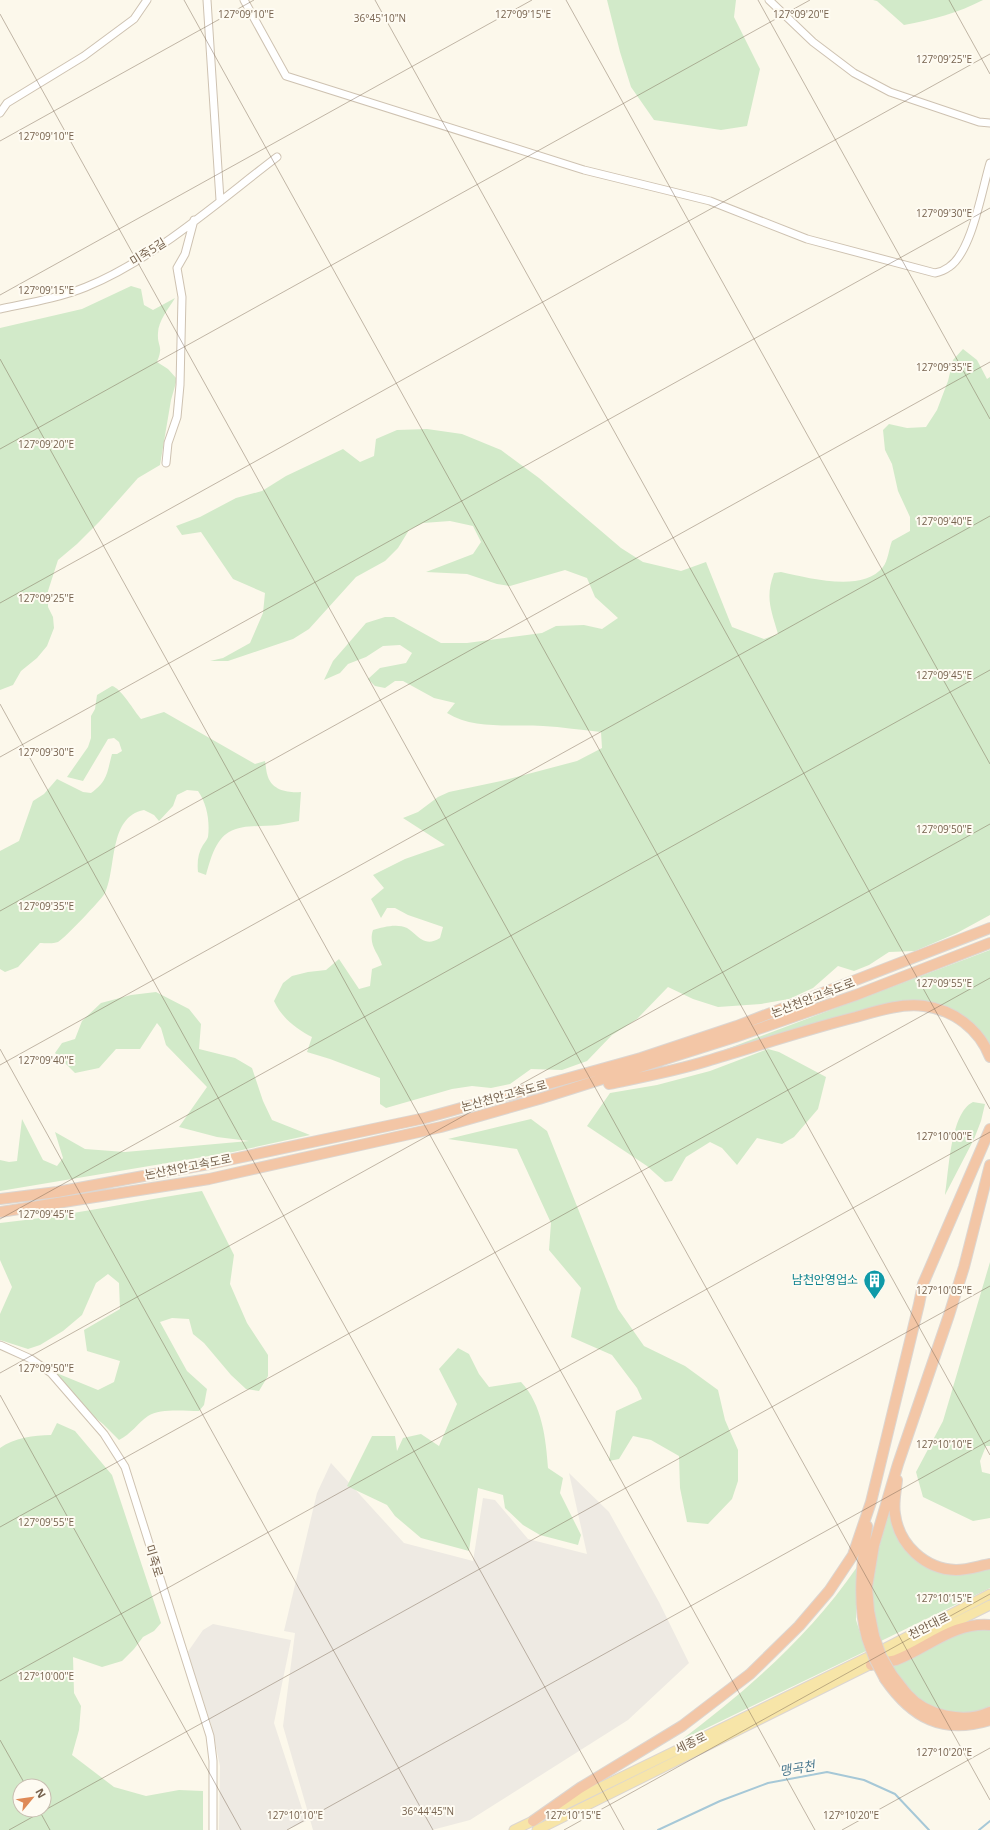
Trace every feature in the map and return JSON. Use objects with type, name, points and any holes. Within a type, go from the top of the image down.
[{"type":"highway","name":"논산천안고속도로","points":[[0,1199],[57,1192],[425,1118],[641,1058],[737,1026],[990,928]]},
{"type":"highway","name":"논산천안고속도로","points":[[0,1212],[209,1179],[441,1127],[539,1099],[735,1038],[856,995],[990,943]]},
{"type":"highway","points":[[539,1099],[670,1071],[794,1033],[892,1008],[907,1006],[923,1006],[939,1009],[956,1016],[976,1034],[990,1057]]},
{"type":"highway","points":[[535,1826],[580,1788],[682,1726],[750,1674],[799,1626],[829,1591],[853,1555],[870,1502],[923,1284],[990,1130]]},
{"type":"highway","points":[[990,1165],[964,1267],[949,1316],[898,1464],[874,1545],[867,1588],[870,1637],[875,1660],[888,1677],[902,1702],[928,1719],[951,1725],[974,1724],[990,1720]]},
{"type":"highway","points":[[898,1464],[895,1512],[897,1525],[909,1548],[918,1556],[943,1568],[958,1570],[990,1564]]},
{"type":"highway","points":[[870,1502],[862,1570],[862,1621],[870,1637]]},
{"type":"highway","points":[[870,1661],[896,1660],[959,1628],[978,1624],[990,1625]]},
{"type":"highway","points":[[888,1677],[908,1695],[932,1712],[963,1718],[990,1712]]},
{"type":"main road","name":"천안대로","points":[[870,1661],[990,1594]]},
{"type":"main road","name":"천안대로","points":[[870,1661],[990,1605]]},
{"type":"main road","name":"세종로","points":[[514,1830],[535,1826],[870,1661]]},
{"type":"street","points":[[0,113],[7,103],[84,56],[134,19],[147,0]]},
{"type":"street","points":[[207,0],[220,200]]},
{"type":"street","points":[[244,0],[286,76],[584,170],[710,201],[807,238],[935,273],[949,268],[958,259],[976,219],[990,163]]},
{"type":"street","points":[[769,0],[813,42],[854,73],[890,92],[979,122],[990,123]]},
{"type":"street","name":"미죽5길","points":[[0,309],[78,289],[108,276],[169,240],[277,157]]},
{"type":"street","points":[[166,463],[168,443],[177,417],[180,385],[182,297],[177,268],[185,254],[194,220]]},
{"type":"street","name":"미죽로","points":[[0,1345],[31,1359],[51,1373],[104,1434],[125,1467],[210,1736],[213,1761],[213,1830]]},
{"type":"shaded area","points":[[331,1463],[404,1543],[473,1561],[483,1498],[495,1500],[528,1539],[587,1554],[569,1473],[609,1512],[659,1602],[689,1663],[628,1720],[470,1820],[432,1830],[313,1830],[283,1726],[295,1633],[284,1631],[317,1493]]},
{"type":"shaded area","points":[[213,1624],[291,1640],[274,1723],[306,1821],[287,1830],[219,1830],[220,1766],[211,1724],[187,1653],[203,1630]]},
{"type":"green space","points":[[607,0],[736,0],[734,17],[760,69],[747,126],[721,130],[654,120],[631,87],[620,52]]},
{"type":"green space","points":[[873,0],[983,0],[945,16],[904,25],[877,1]]},
{"type":"green space","points":[[131,286],[141,289],[144,305],[153,310],[175,298],[158,328],[160,352],[157,362],[168,369],[177,379],[171,400],[160,465],[138,478],[99,522],[58,560],[48,591],[48,607],[53,617],[54,628],[47,646],[37,658],[21,671],[13,685],[0,690],[0,328],[82,309]]},
{"type":"green space","points":[[963,349],[977,360],[987,379],[990,377],[990,915],[957,933],[915,951],[889,952],[869,965],[854,971],[838,966],[813,988],[789,999],[761,1004],[718,1007],[693,999],[668,987],[637,1019],[612,1035],[587,1061],[562,1070],[531,1069],[510,1084],[491,1088],[472,1086],[452,1089],[386,1108],[380,1104],[380,1078],[307,1052],[312,1037],[290,1022],[277,1007],[274,1001],[283,983],[292,976],[326,970],[339,959],[359,989],[370,986],[372,969],[382,965],[374,948],[372,940],[373,930],[399,926],[407,928],[425,941],[430,942],[440,938],[443,927],[408,915],[395,908],[387,908],[381,918],[371,899],[384,888],[373,875],[405,859],[445,845],[403,818],[418,812],[438,797],[449,792],[501,781],[577,761],[602,748],[601,732],[550,726],[494,725],[469,722],[447,713],[455,703],[434,698],[403,681],[395,681],[385,688],[375,686],[368,679],[380,668],[406,663],[412,653],[400,645],[383,646],[366,657],[348,664],[340,673],[324,680],[333,661],[366,623],[385,617],[394,617],[441,643],[467,643],[542,633],[556,626],[584,625],[602,629],[618,618],[595,597],[587,578],[565,570],[510,586],[497,584],[467,574],[426,572],[473,554],[481,542],[473,526],[450,521],[423,523],[409,530],[398,548],[385,561],[356,577],[309,629],[293,639],[228,661],[210,661],[223,658],[250,643],[263,613],[265,593],[233,579],[201,532],[182,535],[176,526],[200,517],[236,498],[262,491],[286,476],[343,449],[360,462],[374,456],[376,439],[397,430],[427,429],[462,434],[501,450],[539,478],[621,548],[643,562],[681,571],[706,562],[732,627],[764,639],[778,634],[769,597],[774,573],[781,572],[835,582],[863,580],[874,575],[883,567],[892,541],[910,531],[910,517],[898,491],[892,464],[885,450],[883,430],[889,424],[907,428],[926,427],[937,410],[948,381],[953,360]]},
{"type":"green space","points":[[112,686],[123,695],[141,719],[164,712],[255,764],[265,761],[266,771],[270,782],[282,790],[301,792],[299,821],[278,825],[234,829],[220,840],[211,857],[206,875],[198,872],[198,861],[201,848],[208,837],[209,825],[206,807],[198,791],[187,790],[177,795],[173,806],[159,821],[154,815],[144,810],[132,815],[124,822],[119,833],[109,883],[102,897],[83,919],[62,939],[54,943],[40,943],[18,967],[5,972],[0,969],[0,851],[19,841],[33,801],[44,794],[57,779],[83,792],[91,793],[97,789],[104,780],[112,754],[117,754],[122,751],[119,742],[114,738],[108,739],[83,781],[67,777],[88,747],[91,738],[91,716],[95,709],[97,695]]},
{"type":"green space","points":[[990,950],[990,1047],[943,1006],[873,1009],[724,1050]]},
{"type":"green space","points":[[156,992],[189,1009],[201,1024],[199,1049],[235,1058],[252,1068],[263,1101],[272,1120],[310,1135],[233,1152],[0,1191],[0,1160],[9,1162],[17,1161],[22,1119],[43,1160],[57,1166],[63,1158],[55,1132],[85,1149],[125,1152],[249,1141],[217,1137],[179,1127],[207,1087],[166,1045],[161,1028],[157,1023],[140,1049],[116,1049],[99,1068],[75,1073],[55,1053],[62,1043],[75,1039],[82,1021],[101,1003],[131,995]]},
{"type":"green space","points":[[768,1049],[779,1052],[826,1077],[818,1109],[794,1137],[782,1144],[757,1138],[737,1165],[722,1148],[710,1142],[686,1157],[672,1181],[665,1182],[647,1166],[587,1126],[610,1093],[657,1085],[710,1071]]},
{"type":"green space","points":[[973,1102],[985,1104],[981,1121],[974,1139],[945,1195],[955,1130],[959,1118],[965,1108]]},
{"type":"green space","points":[[531,1119],[547,1131],[618,1309],[644,1346],[685,1366],[718,1390],[725,1420],[738,1450],[738,1481],[732,1499],[708,1524],[687,1522],[680,1488],[679,1456],[651,1440],[633,1436],[619,1459],[609,1461],[616,1411],[642,1399],[637,1388],[612,1355],[571,1337],[581,1288],[549,1250],[551,1223],[517,1149],[448,1139]]},
{"type":"green space","points":[[202,1191],[234,1255],[230,1284],[247,1323],[268,1355],[268,1376],[259,1391],[246,1389],[231,1375],[204,1343],[193,1334],[189,1319],[172,1318],[160,1322],[187,1371],[207,1389],[204,1405],[199,1411],[173,1410],[153,1413],[119,1440],[103,1424],[76,1402],[54,1372],[98,1390],[114,1382],[120,1361],[87,1351],[84,1330],[120,1309],[119,1283],[108,1274],[96,1283],[82,1315],[63,1331],[40,1345],[28,1349],[0,1340],[0,1314],[12,1287],[0,1260],[0,1223]]},
{"type":"green space","points":[[990,1262],[990,1446],[986,1446],[980,1461],[982,1472],[990,1474],[990,1518],[973,1521],[923,1497],[916,1472],[943,1421]]},
{"type":"green space","points":[[458,1348],[469,1354],[479,1374],[489,1387],[521,1382],[528,1391],[534,1401],[542,1422],[548,1468],[563,1478],[560,1493],[581,1535],[578,1545],[540,1535],[523,1525],[505,1508],[503,1495],[478,1488],[469,1551],[421,1538],[395,1516],[387,1505],[347,1486],[372,1436],[395,1436],[397,1451],[403,1438],[421,1434],[439,1446],[457,1404],[439,1369]]},
{"type":"green space","points":[[57,1423],[75,1431],[112,1475],[161,1623],[154,1631],[143,1637],[122,1661],[102,1667],[73,1657],[74,1693],[81,1706],[79,1730],[72,1755],[114,1787],[146,1796],[179,1790],[203,1791],[203,1830],[0,1830],[0,1448],[11,1442],[38,1436],[51,1435]]},
{"type":"green space","points":[[889,1514],[895,1529],[925,1564],[990,1566],[990,1588],[881,1641],[873,1608],[872,1592],[873,1577],[879,1546]]},
{"type":"green space","points":[[857,1567],[856,1620],[866,1651],[680,1741],[753,1682],[776,1661],[819,1617]]},
{"type":"green space","points":[[990,1630],[990,1706],[980,1710],[966,1713],[956,1713],[937,1710],[926,1705],[910,1691],[893,1667],[940,1641],[953,1636],[965,1632]]},
{"type":"waterway","name":"맹곡천","points":[[658,1830],[720,1801],[768,1783],[827,1772],[864,1780],[895,1794],[929,1830]]},
{"type":"waterway","name":"맹곡천","points":[[979,1830],[990,1821]]},
{"type":"place","name":"남천안영업소","points":[[874,1300]]}]
